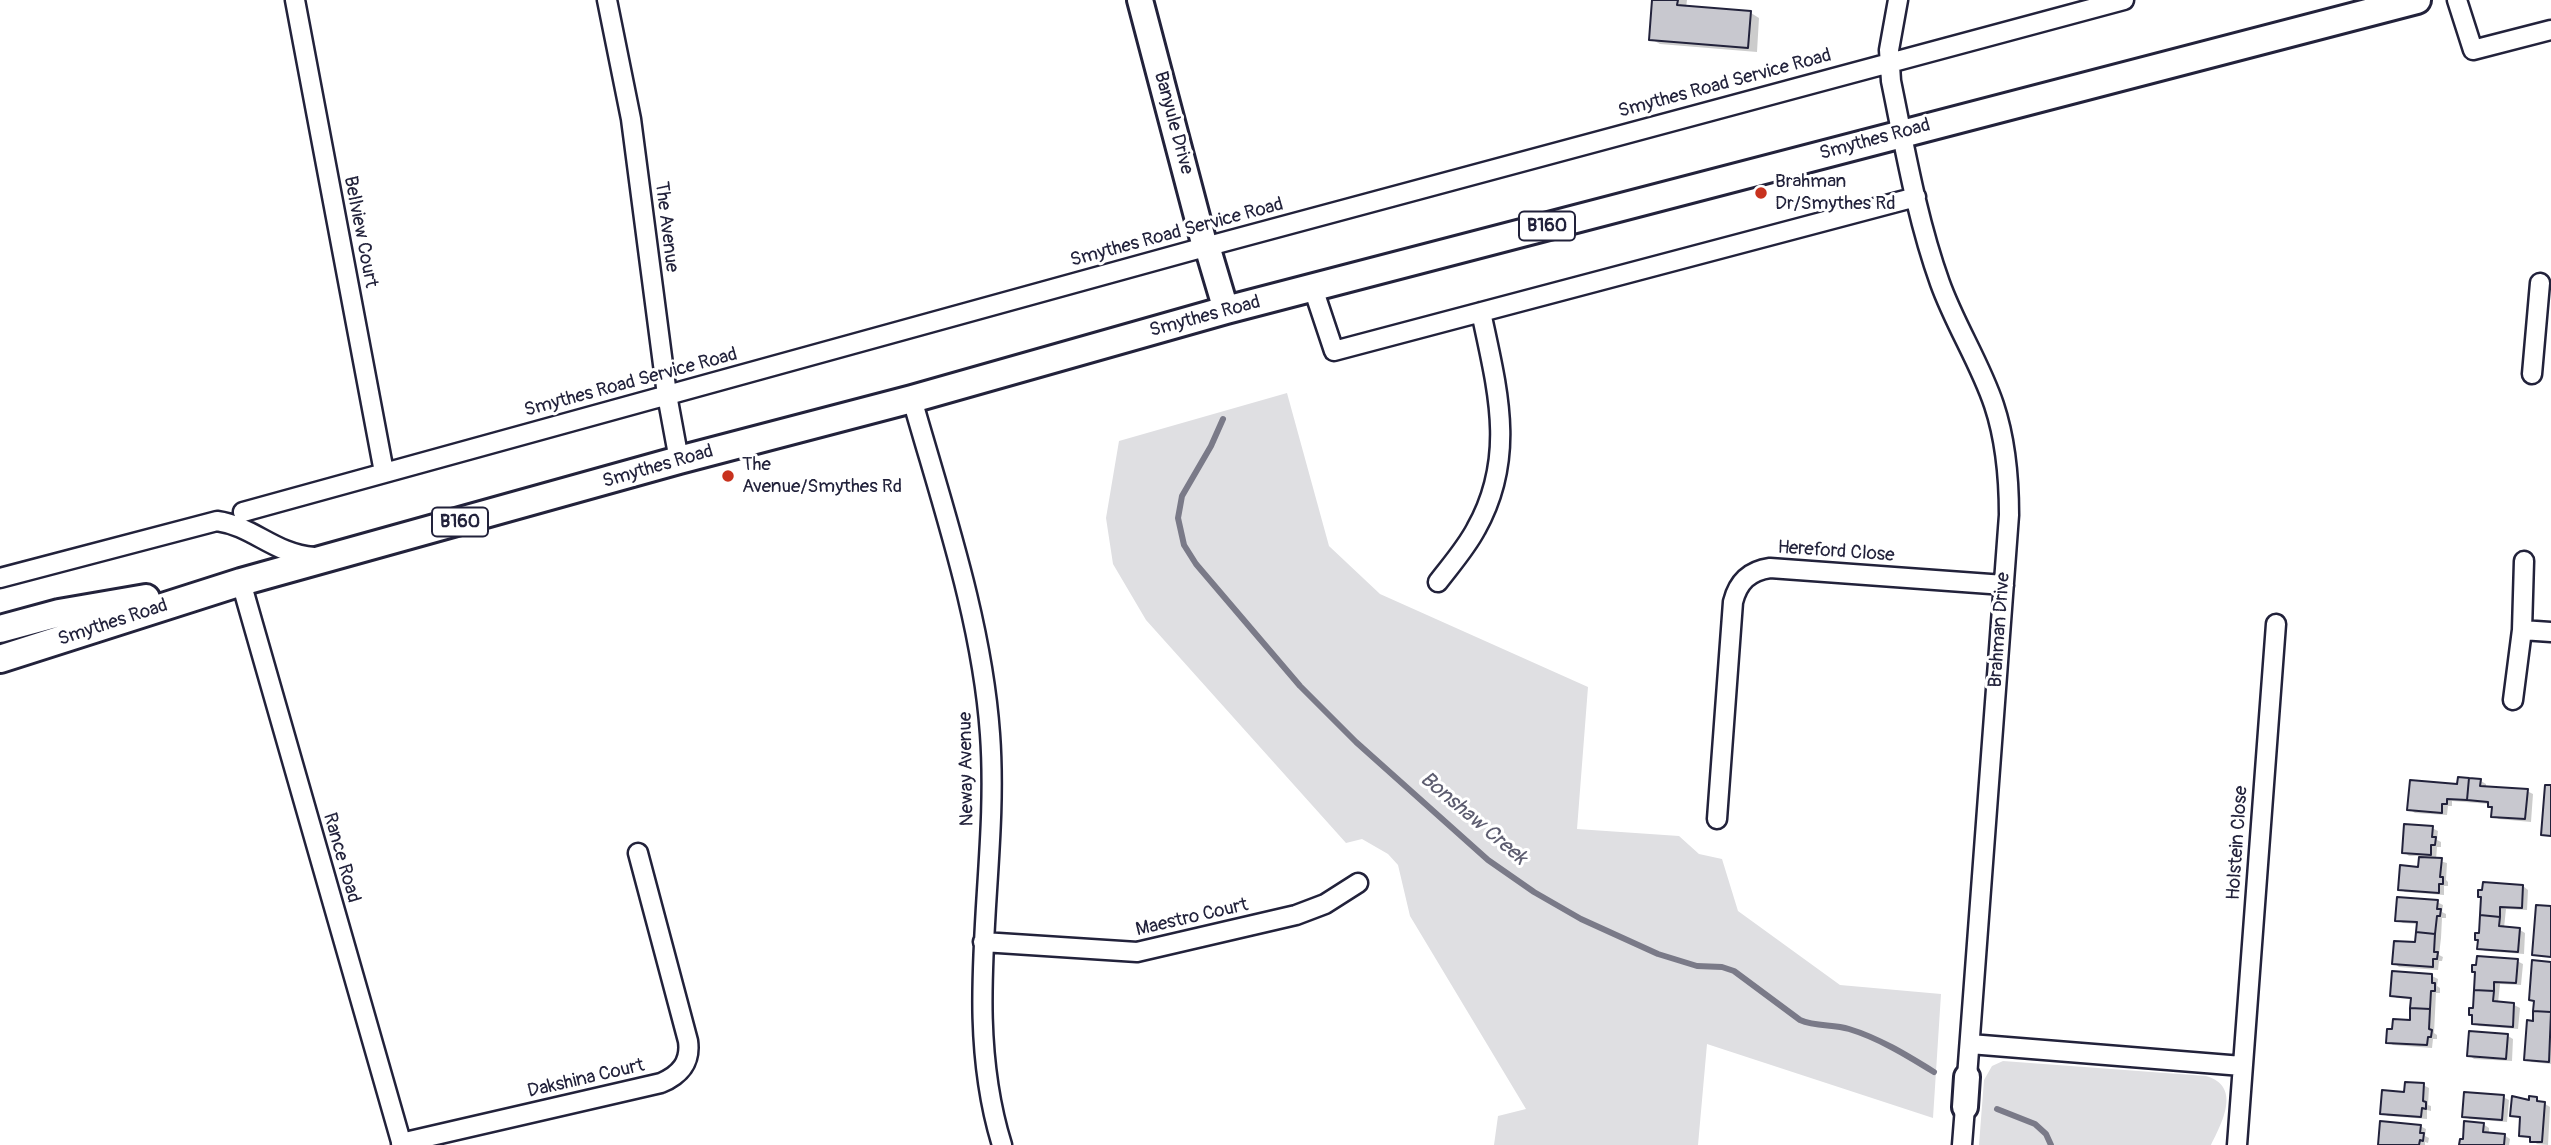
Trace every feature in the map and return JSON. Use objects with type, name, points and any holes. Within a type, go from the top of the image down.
[{"type":"main road","name":"Smythes Road","points":[[0,659],[241,582],[679,460],[912,399],[1226,310],[2417,0]]},
{"type":"main road","name":"B160","points":[[0,629],[59,613],[241,582]]},
{"type":"street","name":"Bellview Court","points":[[295,0],[384,472]]},
{"type":"street","name":"The Avenue","points":[[607,0],[631,119],[667,395],[679,460]]},
{"type":"street","name":"Banyule Drive","points":[[1140,0],[1206,246],[1226,310]]},
{"type":"street","name":"Brahman Drive","points":[[1898,0],[1889,62],[1916,197],[1940,282],[1981,372],[2000,423],[2009,476],[2009,515],[1962,1145]]},
{"type":"street","name":"Smythes Road Service Road","points":[[243,512],[1206,246],[2124,0]]},
{"type":"street","points":[[2457,0],[2473,50],[2551,30]]},
{"type":"street","points":[[1313,288],[1334,351],[1916,197]]},
{"type":"street","points":[[2532,374],[2544,329],[2540,283]]},
{"type":"street","points":[[1438,582],[1480,521],[1499,454],[1500,401],[1481,312]]},
{"type":"street","name":"Neway Avenue","points":[[912,399],[975,627],[986,696],[991,766],[981,1013],[992,1105],[1002,1145]]},
{"type":"street","points":[[0,578],[211,521],[237,526],[296,555],[328,558]]},
{"type":"street","points":[[2514,699],[2522,630],[2525,561]]},
{"type":"street","name":"Hereford Close","points":[[1717,819],[1733,602],[1737,588],[1747,576],[1770,568],[2004,584]]},
{"type":"street","name":"Rance Road","points":[[241,582],[401,1144]]},
{"type":"street","name":"Holstein Close","points":[[2237,1145],[2276,624]]},
{"type":"street","points":[[2522,630],[2551,632]]},
{"type":"street","name":"Dakshina Court","points":[[401,1144],[661,1083],[681,1070],[689,1053],[688,1041],[638,853]]},
{"type":"street","name":"Maestro Court","points":[[983,942],[1137,952],[1296,915],[1325,904],[1358,883]]},
{"type":"street","points":[[1970,1044],[2242,1066]]},
{"type":"shaded area","points":[[1287,393],[1329,546],[1380,594],[1588,687],[1577,829],[1679,836],[1699,854],[1722,859],[1738,911],[1840,985],[1941,994],[1933,1118],[1707,1044],[1698,1145],[1494,1145],[1498,1116],[1526,1109],[1410,916],[1398,865],[1388,854],[1362,839],[1346,843],[1146,620],[1113,564],[1106,518],[1119,441]]},
{"type":"shaded area","points":[[2003,1061],[2206,1076],[2224,1088],[2224,1116],[2211,1145],[1979,1145],[1984,1080],[1992,1066]]},
{"type":"building","points":[[1652,0],[1678,0],[1677,5],[1751,11],[1748,48],[1649,40]]},
{"type":"building","points":[[2458,777],[2469,778],[2467,800],[2447,799],[2447,804],[2442,804],[2442,813],[2407,810],[2410,780],[2457,784]]},
{"type":"building","points":[[2469,778],[2481,779],[2480,786],[2528,789],[2525,819],[2491,817],[2492,807],[2488,807],[2488,802],[2467,800]]},
{"type":"building","points":[[2545,785],[2551,785],[2551,836],[2541,835]]},
{"type":"building","points":[[2404,824],[2433,826],[2432,837],[2436,837],[2435,845],[2431,845],[2431,855],[2402,853]]},
{"type":"building","points":[[2419,857],[2442,858],[2440,877],[2443,877],[2443,884],[2439,884],[2439,893],[2398,890],[2400,865],[2418,867]]},
{"type":"building","points":[[2483,882],[2523,885],[2522,908],[2500,907],[2500,917],[2480,915],[2481,897],[2478,897],[2478,890],[2482,890]]},
{"type":"building","points":[[2397,897],[2438,900],[2437,909],[2441,909],[2440,916],[2437,916],[2435,934],[2416,932],[2417,922],[2395,921]]},
{"type":"building","points":[[2536,905],[2551,906],[2551,957],[2532,955]]},
{"type":"building","points":[[2480,915],[2500,917],[2499,926],[2520,928],[2518,952],[2477,949],[2478,940],[2475,940],[2475,933],[2479,933]]},
{"type":"building","points":[[2416,932],[2435,934],[2434,952],[2438,952],[2437,959],[2433,959],[2433,967],[2392,964],[2394,941],[2415,942]]},
{"type":"building","points":[[2477,956],[2518,959],[2516,983],[2494,982],[2494,991],[2474,990],[2475,972],[2472,972],[2472,965],[2476,965]]},
{"type":"building","points":[[2532,960],[2551,962],[2551,1012],[2533,1011],[2534,1001],[2529,1000]]},
{"type":"building","points":[[2392,971],[2432,974],[2435,991],[2431,991],[2430,1009],[2410,1008],[2411,998],[2390,996]]},
{"type":"building","points":[[2474,990],[2494,991],[2493,1001],[2514,1003],[2513,1027],[2472,1024],[2469,1008],[2473,1008]]},
{"type":"building","points":[[2410,1008],[2430,1009],[2429,1029],[2432,1030],[2427,1045],[2386,1043],[2387,1029],[2392,1029],[2393,1019],[2410,1020]]},
{"type":"building","points":[[2533,1011],[2551,1012],[2549,1062],[2524,1060],[2527,1020],[2533,1021]]},
{"type":"building","points":[[2469,1031],[2508,1034],[2506,1059],[2467,1056]]},
{"type":"building","points":[[2405,1082],[2424,1083],[2423,1101],[2426,1102],[2426,1109],[2422,1108],[2421,1117],[2380,1114],[2382,1090],[2404,1092]]},
{"type":"building","points":[[2464,1092],[2504,1095],[2502,1120],[2462,1117]]},
{"type":"building","points":[[2512,1096],[2529,1100],[2529,1096],[2537,1097],[2537,1101],[2545,1102],[2542,1142],[2530,1142],[2530,1137],[2519,1136],[2520,1117],[2510,1116]]},
{"type":"building","points":[[2380,1121],[2421,1125],[2423,1141],[2420,1140],[2419,1145],[2378,1145]]},
{"type":"building","points":[[2464,1121],[2484,1123],[2483,1132],[2505,1134],[2504,1145],[2459,1145],[2460,1139],[2463,1139]]},
{"type":"waterway","name":"Bonshaw Creek","points":[[1223,419],[1182,496],[1178,518],[1184,545],[1196,564],[1300,686],[1356,742],[1488,860],[1534,892],[1581,919],[1658,954],[1697,966],[1722,967],[1734,971],[1800,1020],[1843,1027],[1871,1037],[1934,1072]]},
{"type":"waterway","name":"Bonshaw Creek","points":[[1997,1109],[2035,1124],[2046,1134],[2051,1145]]},
{"type":"place","name":"Brahman Dr/Smythes Rd","points":[[1761,193]]},
{"type":"place","name":"The Avenue/Smythes Rd","points":[[728,476]]}]
